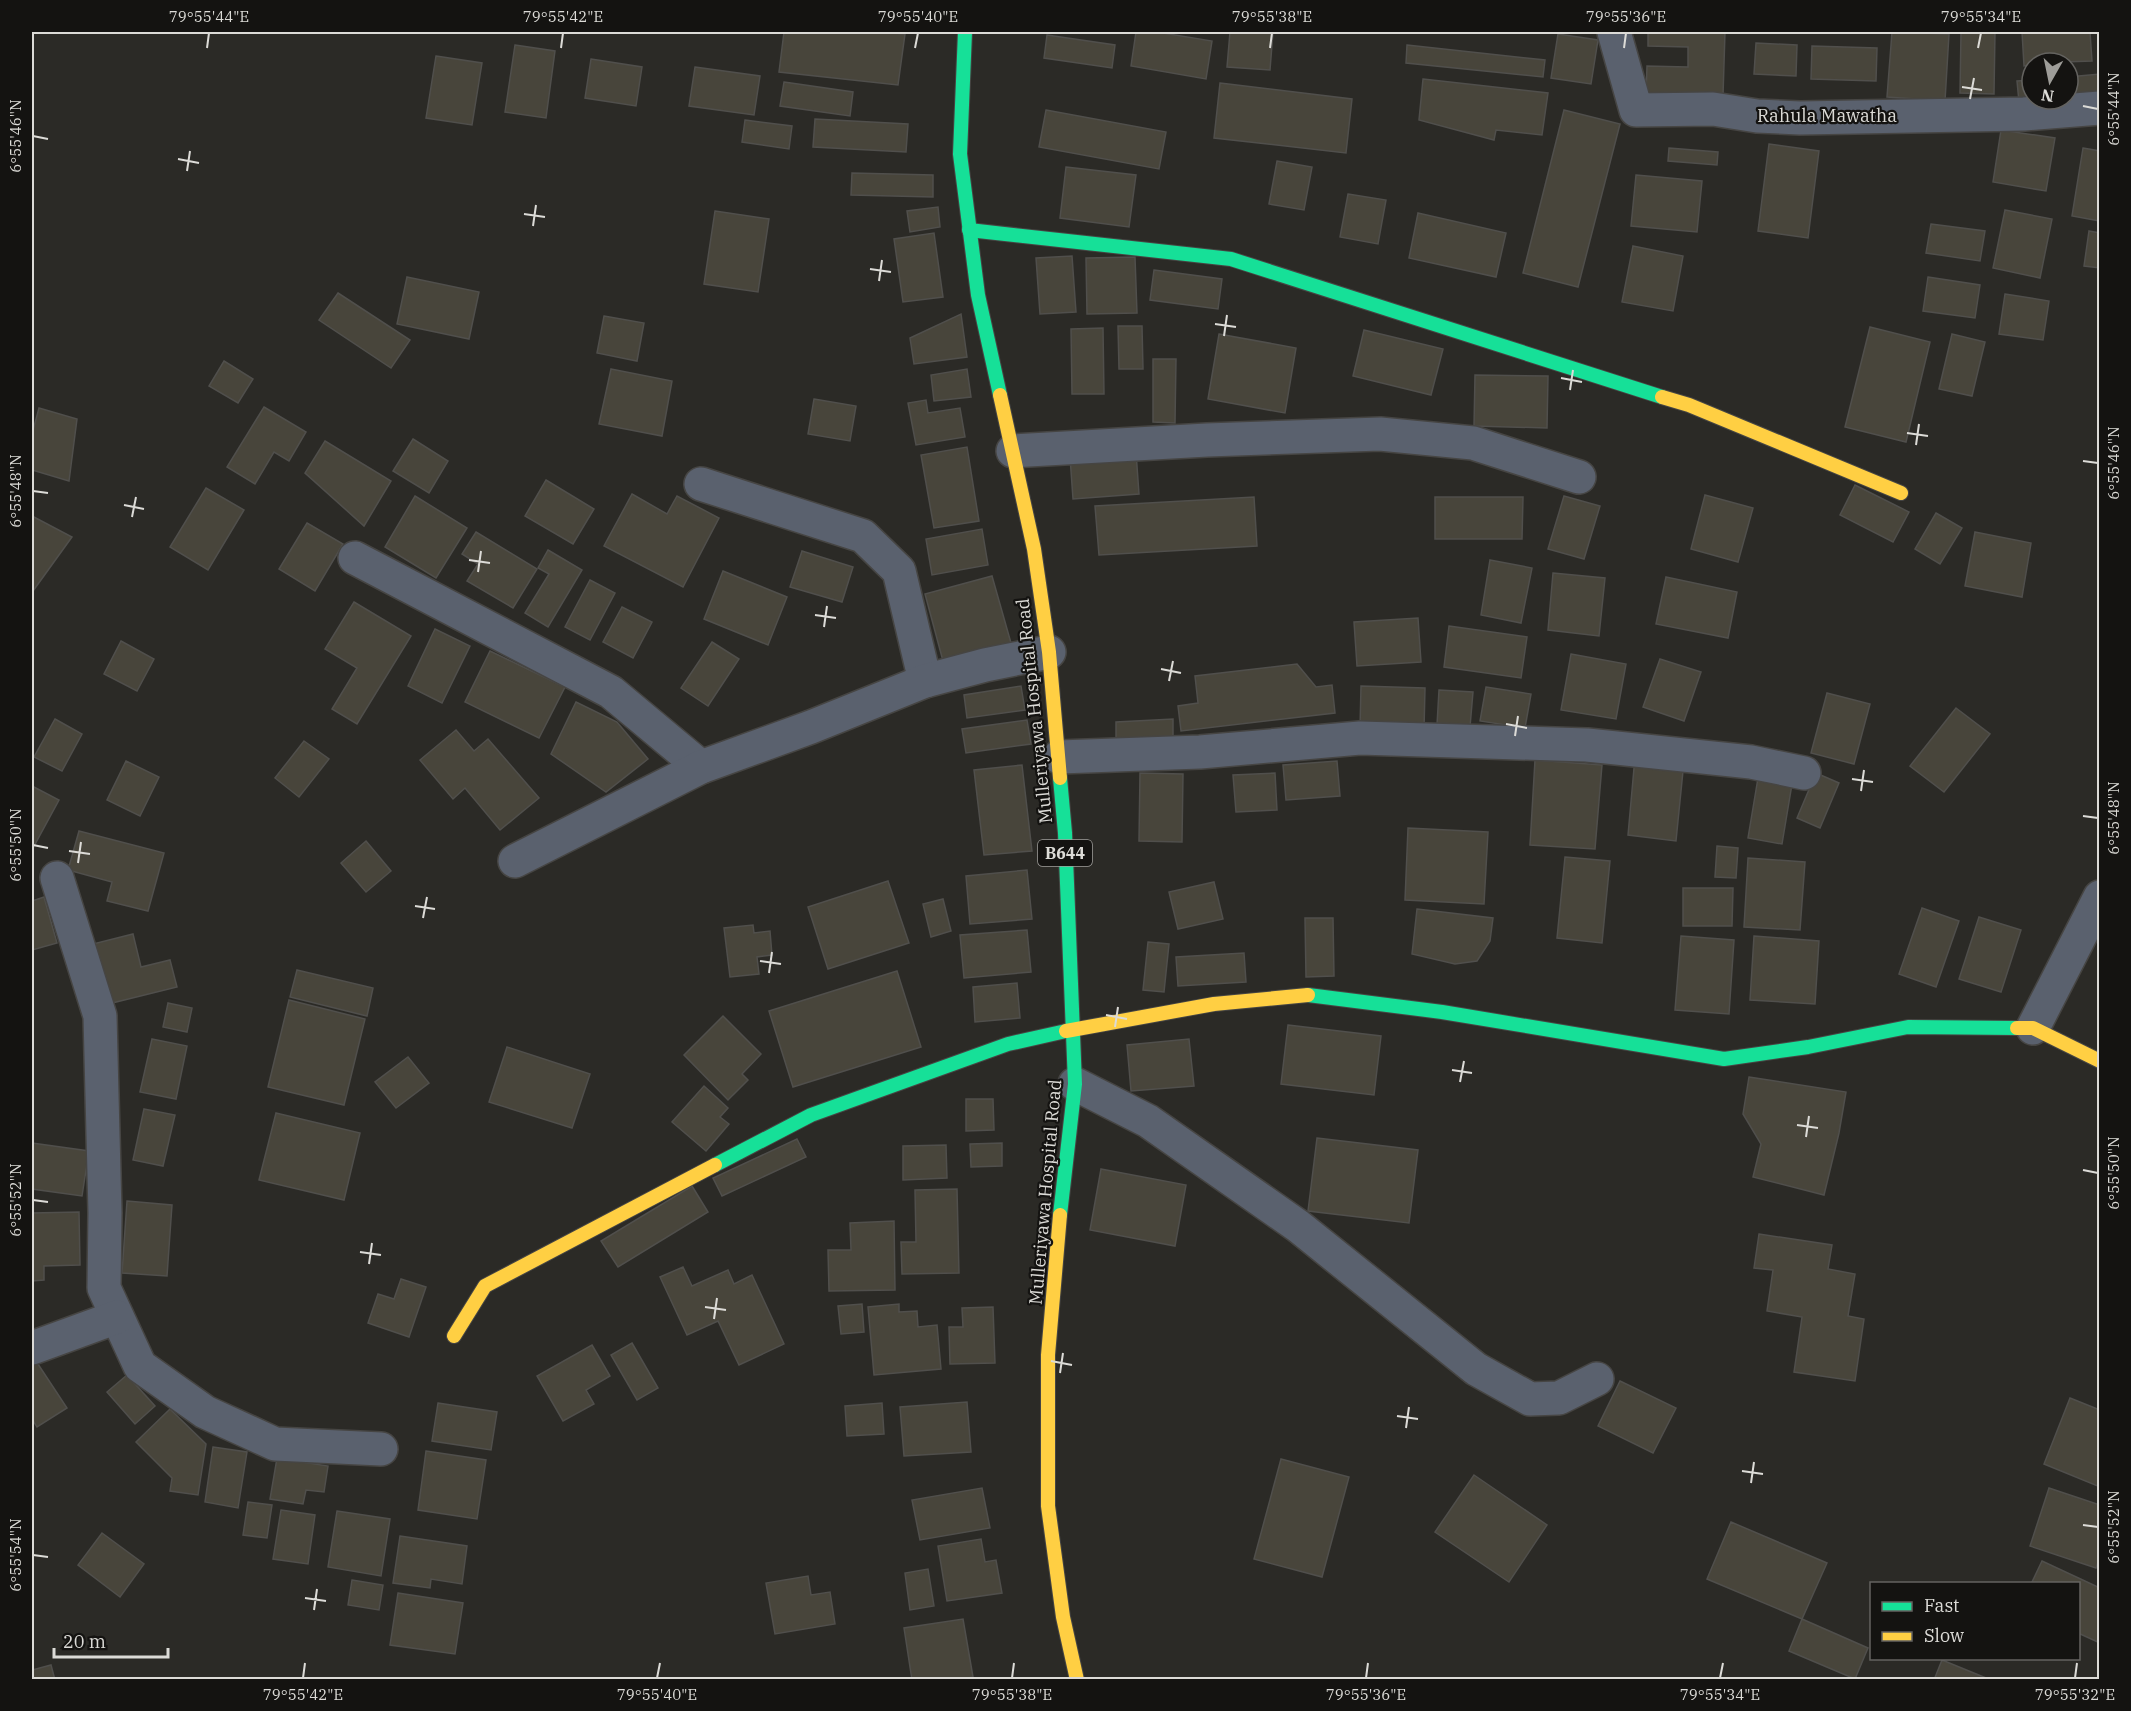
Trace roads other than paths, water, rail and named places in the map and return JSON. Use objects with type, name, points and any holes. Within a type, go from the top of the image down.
[{"type":"street","name":"Mulleriyawa Hospital Road","points":[[964,32],[960,154],[969,230],[978,295],[1034,549],[1049,652],[1059,758],[1075,1084],[1066,1152],[1048,1355],[1048,1506],[1063,1617],[1077,1680]]},
{"type":"street","name":"Rahula Mawatha","points":[[1614,32],[1636,110],[1713,108],[1757,116],[1800,118],[2024,114],[2100,108]]},
{"type":"street","points":[[969,230],[1231,260],[1689,405],[1901,492]]},
{"type":"street","points":[[1013,451],[1207,440],[1380,434],[1473,443],[1579,477]]},
{"type":"street","points":[[701,484],[863,536],[899,571],[925,681]]},
{"type":"street","points":[[355,558],[611,692],[701,767]]},
{"type":"street","points":[[515,861],[701,767],[811,727],[925,681],[985,665],[1049,652]]},
{"type":"street","points":[[1059,758],[1200,752],[1360,738],[1587,745],[1750,762],[1804,773]]},
{"type":"street","points":[[57,878],[100,1016],[105,1213],[104,1288],[140,1366],[205,1412],[275,1444],[381,1449]]},
{"type":"street","points":[[2033,1028],[2100,897]]},
{"type":"street","points":[[454,1336],[484,1286],[811,1114],[1008,1044],[1074,1029],[1214,1004],[1312,995],[1442,1012],[1724,1059],[1808,1047],[1908,1027],[2033,1028],[2100,1061]]},
{"type":"street","points":[[1075,1084],[1158,1127],[1298,1226],[1476,1369],[1530,1399],[1559,1398],[1597,1379]]},
{"type":"street","points":[[32,1348],[117,1317]]}]
